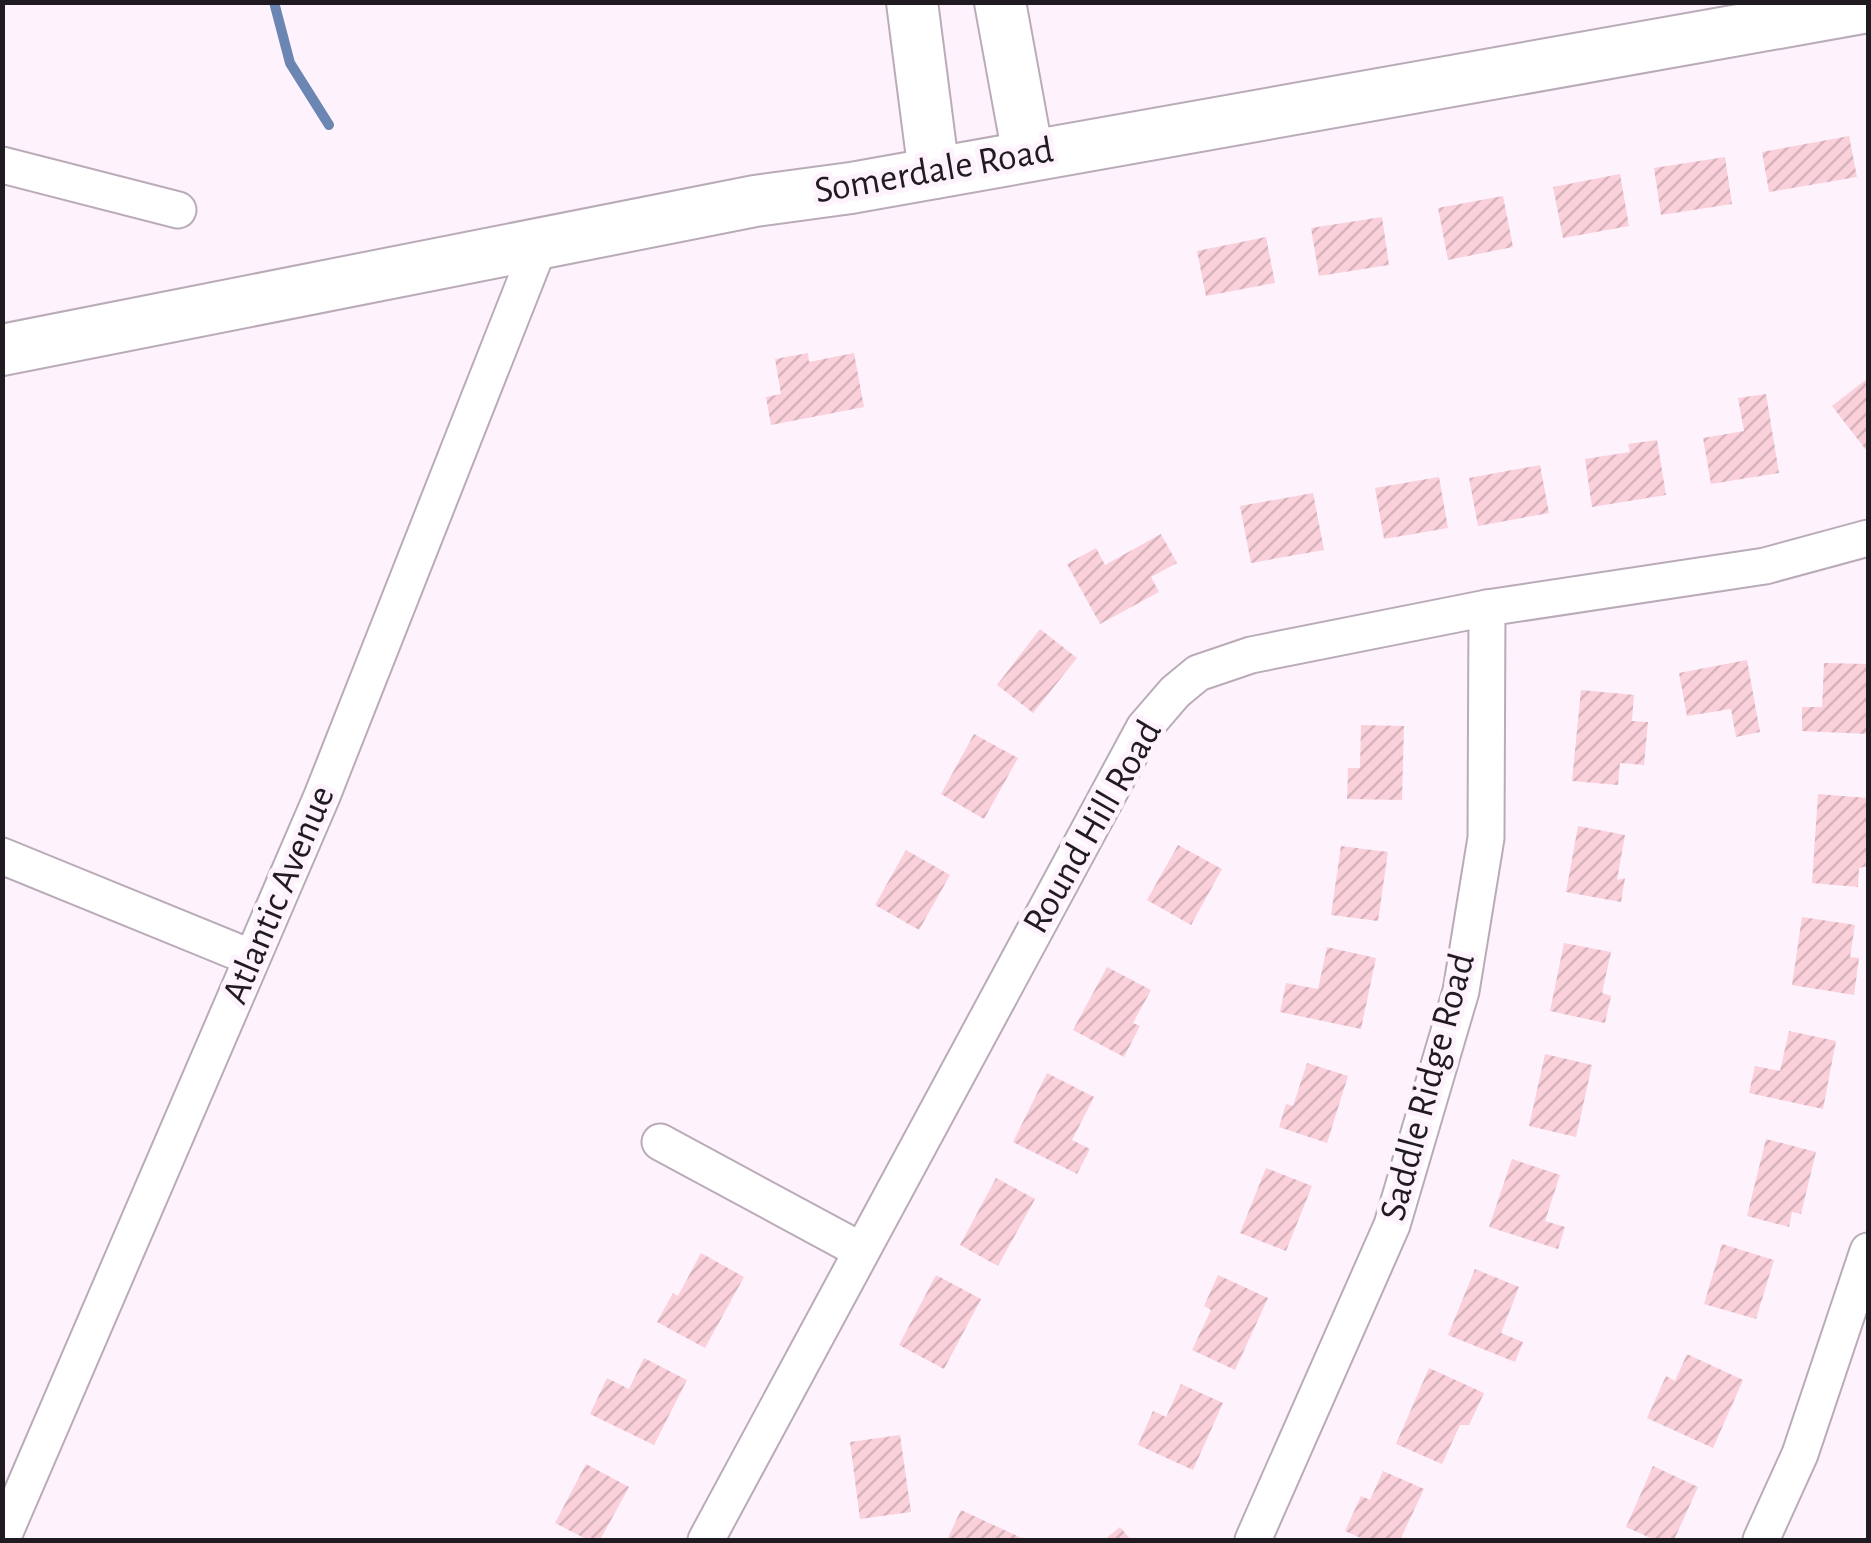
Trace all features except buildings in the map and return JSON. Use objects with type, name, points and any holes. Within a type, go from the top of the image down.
[{"type":"main road","points":[[912,2],[934,173]]},
{"type":"main road","points":[[1000,2],[1028,155]]},
{"type":"main road","name":"Somerdale Road","points":[[2,350],[755,202],[1868,7]]},
{"type":"street","points":[[2,165],[178,210]]},
{"type":"street","name":"Atlantic Avenue","points":[[2,1539],[322,796],[540,244]]},
{"type":"street","name":"Round Hill Road","points":[[713,1538],[860,1250],[1144,728],[1175,692],[1198,674],[1251,655],[1487,608],[1765,566],[1868,538]]},
{"type":"street","name":"Saddle Ridge Road","points":[[1254,1540],[1392,1226],[1460,991],[1486,838],[1487,608]]},
{"type":"street","points":[[2,856],[252,958]]},
{"type":"street","points":[[660,1142],[860,1250]]},
{"type":"street","points":[[1761,1540],[1800,1454],[1868,1251]]},
{"type":"waterway","points":[[274,2],[290,63],[329,125]]}]
